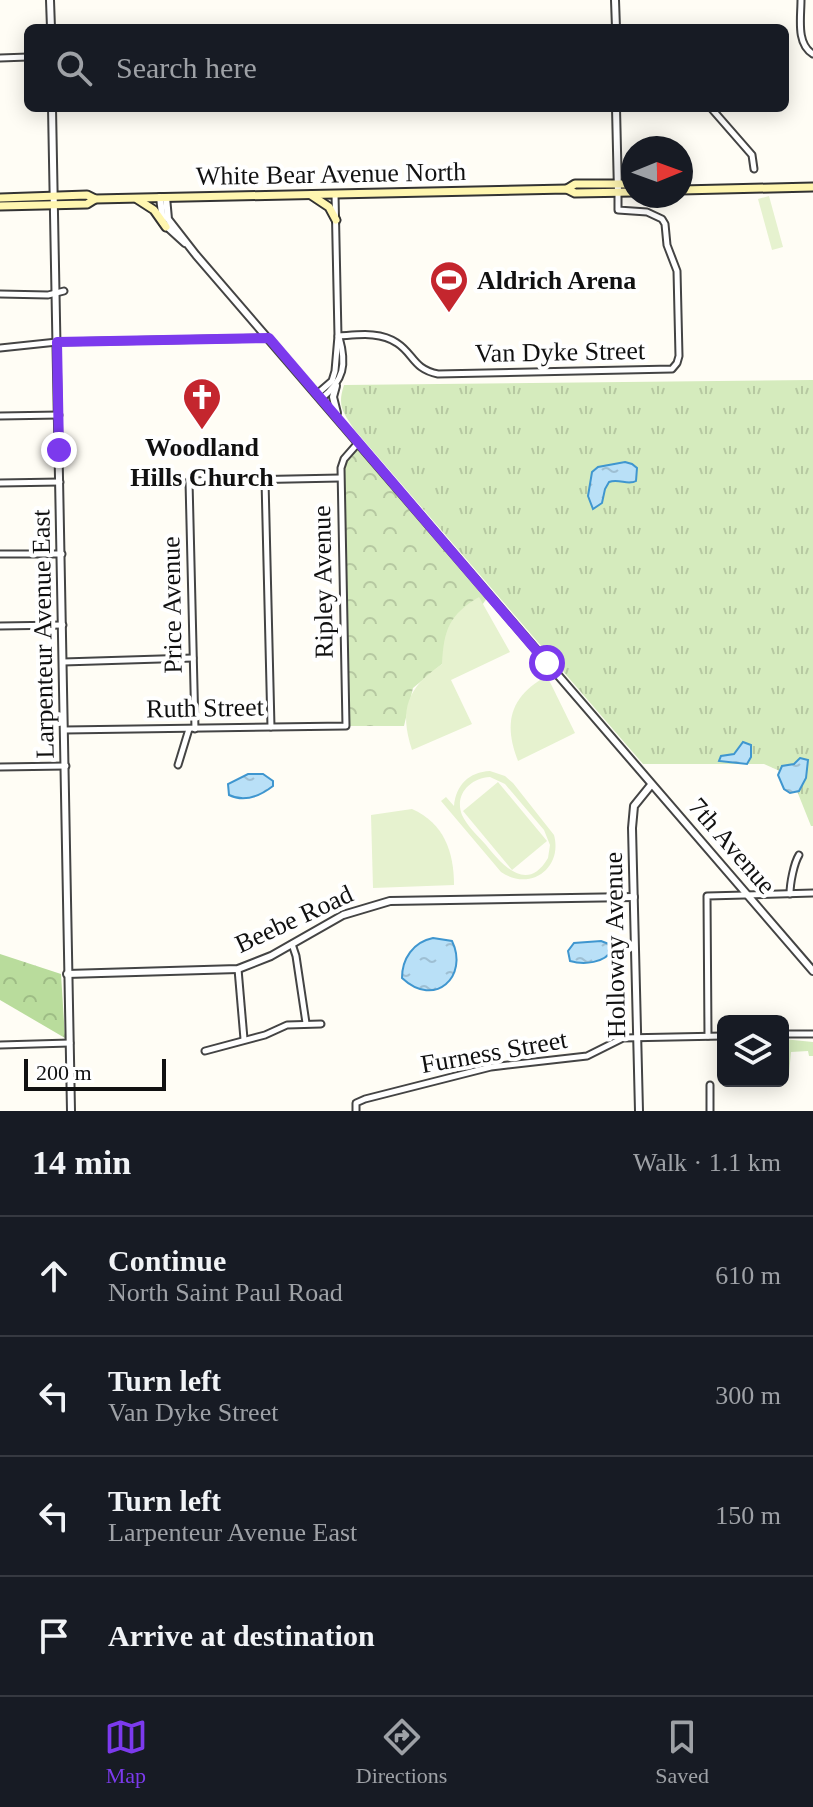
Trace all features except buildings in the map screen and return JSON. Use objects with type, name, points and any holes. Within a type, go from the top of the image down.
[{"type":"main road","name":"White Bear Avenue North","points":[[0,206],[87,195],[95,199],[567,189],[575,184],[621,189]]},
{"type":"main road","points":[[693,189],[813,187]]},
{"type":"main road","points":[[309,194],[326,205],[336,220]]},
{"type":"main road","name":"White Bear Avenue North","points":[[0,198],[53,201]]},
{"type":"main road","points":[[135,198],[154,210],[166,227]]},
{"type":"street","points":[[50,0],[51,24]]},
{"type":"street","points":[[615,0],[616,24]]},
{"type":"street","points":[[801,0],[802,39],[805,49],[813,54]]},
{"type":"street","points":[[0,58],[24,57]]},
{"type":"street","name":"Larpenteur Avenue East","points":[[52,112],[71,1111]]},
{"type":"street","points":[[616,112],[618,188]]},
{"type":"street","points":[[714,112],[752,155],[754,169]]},
{"type":"street","name":"Van Dyke Street","points":[[338,336],[386,337],[399,344],[420,367],[438,374],[672,369],[679,356],[677,271],[667,245],[666,228],[663,220],[647,212],[618,210],[618,188]]},
{"type":"street","points":[[335,193],[338,336],[342,369],[334,407],[340,420]]},
{"type":"street","points":[[163,197],[161,217],[166,227],[188,245]]},
{"type":"street","points":[[163,197],[168,219],[188,245]]},
{"type":"street","name":"7th Avenue","points":[[188,245],[813,971]]},
{"type":"street","points":[[0,294],[64,291]]},
{"type":"street","points":[[319,396],[334,375],[338,336]]},
{"type":"street","points":[[0,348],[57,342],[269,338]]},
{"type":"street","points":[[319,396],[336,386]]},
{"type":"street","points":[[0,416],[59,415]]},
{"type":"street","name":"Ripley Avenue","points":[[346,726],[341,478],[344,459],[358,443]]},
{"type":"street","points":[[271,727],[265,480],[341,478]]},
{"type":"street","name":"Price Avenue","points":[[178,765],[192,729],[189,481],[265,480]]},
{"type":"street","points":[[0,483],[60,482]]},
{"type":"street","points":[[0,554],[62,554]]},
{"type":"street","points":[[0,626],[63,625]]},
{"type":"street","points":[[63,662],[193,658]]},
{"type":"street","name":"Ruth Street","points":[[65,730],[346,726]]},
{"type":"street","points":[[0,767],[66,766]]},
{"type":"street","name":"Holloway Avenue","points":[[639,1111],[634,806],[651,785]]},
{"type":"street","points":[[790,894],[794,863],[799,855]]},
{"type":"street","points":[[708,1036],[707,896],[813,893]]},
{"type":"street","name":"Beebe Road","points":[[67,974],[238,969],[292,944],[343,915],[390,901],[634,897]]},
{"type":"street","points":[[292,944],[306,1023]]},
{"type":"street","points":[[238,969],[244,1039]]},
{"type":"street","points":[[205,1051],[265,1035],[287,1025],[321,1024]]},
{"type":"street","points":[[789,1034],[813,1034]]},
{"type":"street","name":"Furness Street","points":[[356,1111],[356,1103],[491,1067],[587,1056],[614,1041],[637,1037],[717,1036]]},
{"type":"street","points":[[0,1045],[70,1043]]},
{"type":"street","points":[[710,1085],[710,1111]]},
{"type":"green space","points":[[769,196],[783,247],[772,250],[758,199]]},
{"type":"green space","points":[[813,380],[813,826],[791,776],[764,764],[643,764],[354,429],[341,404],[344,385]]},
{"type":"green space","points":[[358,443],[489,595],[442,664],[413,688],[404,726],[346,726],[341,478],[344,459]]},
{"type":"green space","points":[[479,597],[510,652],[451,680],[472,724],[412,750],[406,723],[409,701],[421,682],[442,664],[444,641],[450,624],[461,610]]},
{"type":"green space","points":[[547,676],[575,733],[518,761],[511,734],[513,712],[525,692]]},
{"type":"green space","points":[[483,772],[505,776],[513,783],[554,835],[554,858],[542,873],[533,878],[512,878],[501,872],[441,801],[446,797],[454,806],[465,781]],"holes":[[[490,777],[505,784],[544,830],[550,845],[548,858],[532,874],[515,872],[499,861],[462,815],[460,801],[470,784]]]},
{"type":"green space","points":[[498,782],[547,841],[512,870],[463,811]]},
{"type":"green space","points":[[412,809],[432,822],[445,840],[452,861],[454,885],[373,888],[371,815]]},
{"type":"green space","points":[[0,954],[61,974],[65,1038],[0,1000]]},
{"type":"green space","points":[[789,1040],[813,1042],[813,1056],[809,1056],[808,1051],[791,1052],[789,1074]]},
{"type":"water","points":[[625,462],[637,468],[636,481],[609,482],[602,503],[593,509],[588,496],[592,472],[598,467]]},
{"type":"water","points":[[743,742],[751,745],[751,757],[747,764],[719,761],[721,756],[734,754]]},
{"type":"water","points":[[800,758],[808,760],[806,778],[799,791],[790,793],[784,789],[778,775],[782,766],[794,764]]},
{"type":"water","points":[[248,774],[263,774],[273,781],[273,786],[252,797],[229,795],[228,784]]},
{"type":"water","points":[[433,938],[452,941],[456,966],[446,984],[437,989],[414,987],[402,978],[407,958],[414,947]]},
{"type":"water","points":[[601,941],[609,944],[612,950],[604,958],[588,963],[570,961],[568,951],[574,943]]},
{"type":"place","name":"Aldrich Arena","points":[[449,314]]},
{"type":"place","name":"Woodland Hills Church","points":[[202,431]]},
{"type":"route","points":[[59,450],[57,342],[269,338],[547,663]]}]
